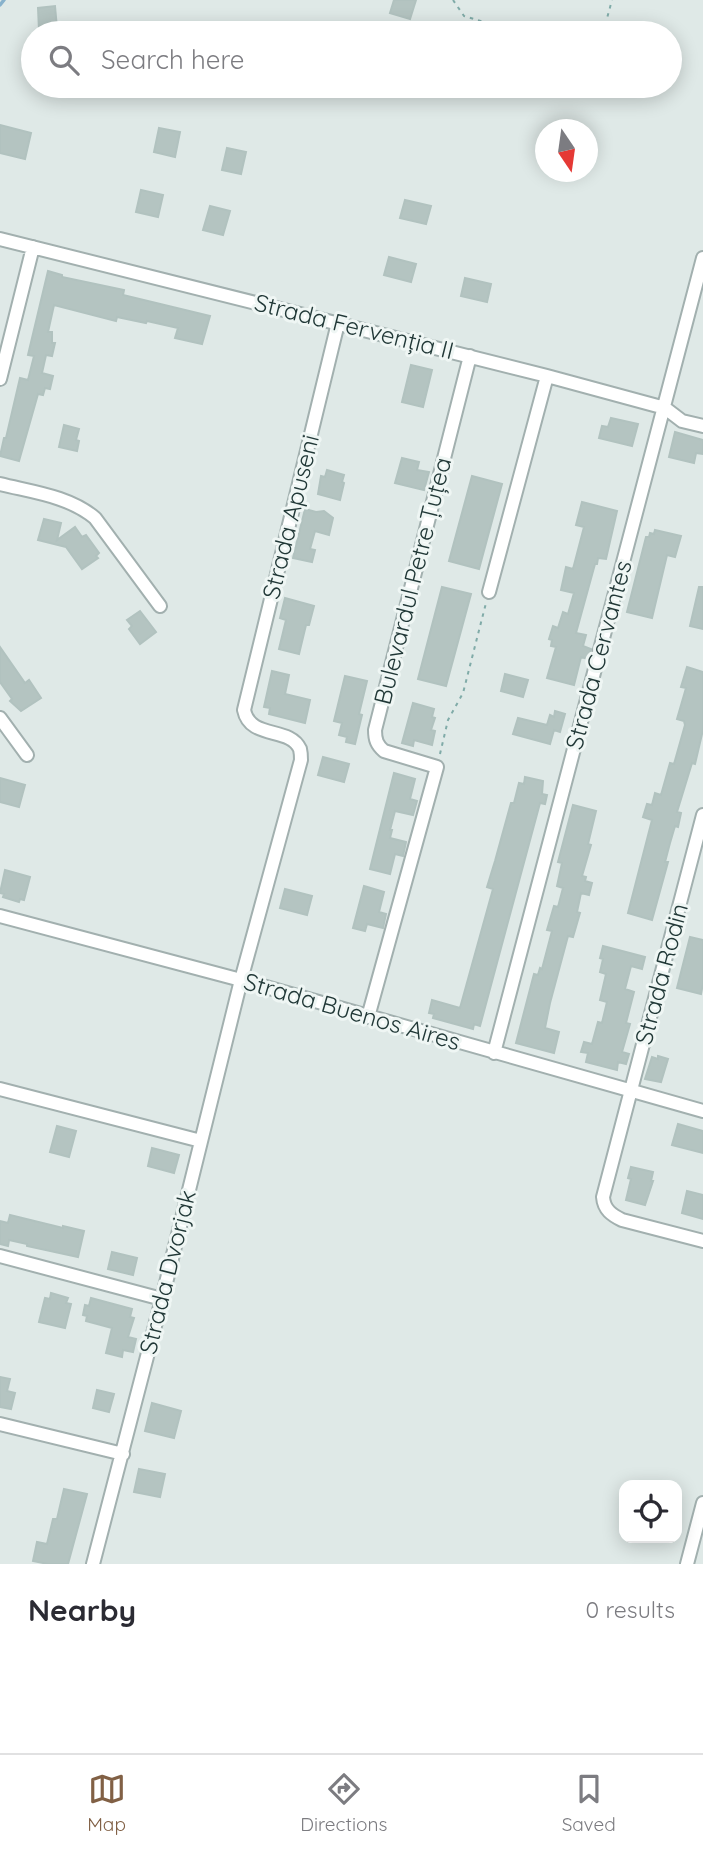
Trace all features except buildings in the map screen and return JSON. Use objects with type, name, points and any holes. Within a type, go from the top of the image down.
[{"type":"street","name":"Strada Fervenția II","points":[[0,239],[547,376],[664,408],[682,421],[703,426]]},
{"type":"street","points":[[0,379],[33,247]]},
{"type":"street","name":"Strada Cervantes","points":[[494,1052],[703,258]]},
{"type":"street","name":"Strada Apuseni","points":[[244,710],[338,323]]},
{"type":"street","name":"Bulevardul Petre Țuțea","points":[[437,767],[384,751],[375,739],[375,730],[470,356]]},
{"type":"street","points":[[489,592],[547,376]]},
{"type":"street","points":[[0,484],[83,508],[95,518],[160,606]]},
{"type":"street","name":"Strada Dvorjak","points":[[93,1564],[241,980],[301,760],[300,749],[292,740],[253,726],[246,719],[244,710]]},
{"type":"street","points":[[0,718],[27,755]]},
{"type":"street","points":[[368,1017],[437,767]]},
{"type":"street","name":"Strada Rodin","points":[[703,815],[603,1197],[603,1203],[612,1215],[622,1220],[703,1241]]},
{"type":"street","name":"Strada Buenos Aires","points":[[0,916],[241,980],[703,1111]]},
{"type":"street","points":[[0,1089],[201,1141]]},
{"type":"street","points":[[0,1256],[162,1299]]},
{"type":"street","points":[[0,1424],[123,1454]]},
{"type":"street","points":[[687,1564],[699,1539],[703,1503]]},
{"type":"path","points":[[453,0],[464,16],[481,21]]},
{"type":"path","points":[[606,21],[612,0]]},
{"type":"path","points":[[437,767],[448,720],[463,693],[489,592]]},
{"type":"waterway","points":[[0,5],[4,0]]}]
